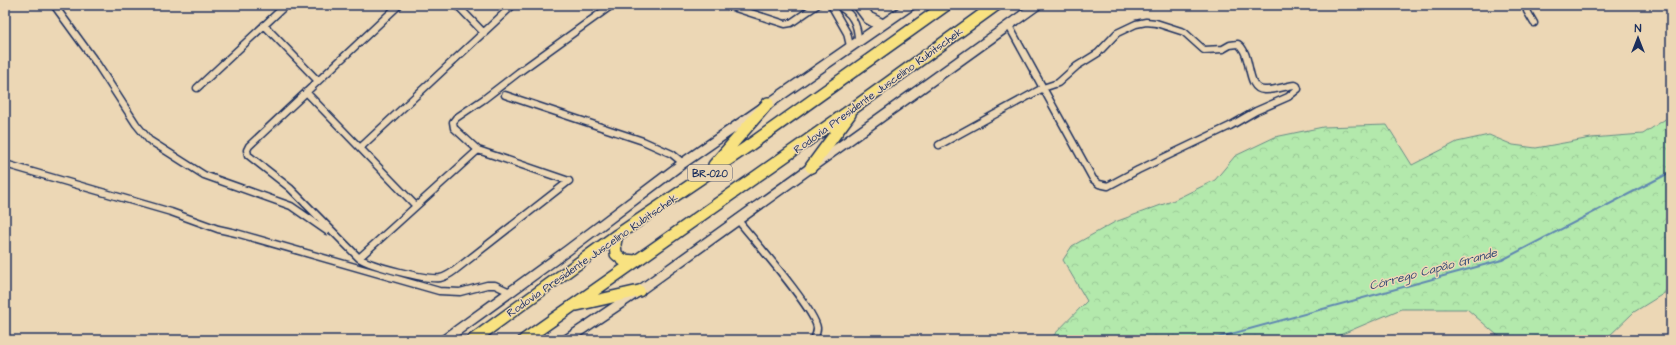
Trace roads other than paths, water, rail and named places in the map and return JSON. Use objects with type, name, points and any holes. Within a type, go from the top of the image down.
[{"type":"highway","name":"Rodovia Presidente Juscelino Kubitschek","points":[[473,340],[617,235],[703,177],[946,5]]},
{"type":"highway","name":"Rodovia Presidente Juscelino Kubitschek","points":[[524,340],[855,107],[996,5]]},
{"type":"highway","points":[[703,177],[768,104]]},
{"type":"highway","points":[[811,167],[855,107]]},
{"type":"highway","points":[[617,235],[615,244],[616,254],[623,260],[636,261]]},
{"type":"highway","points":[[571,306],[639,291]]},
{"type":"main road","points":[[444,340],[568,250],[683,163],[911,5]]},
{"type":"main road","points":[[566,340],[639,291],[737,219],[1037,5]]},
{"type":"street","points":[[54,5],[97,64],[136,124],[149,140],[204,175],[292,206],[338,238]]},
{"type":"street","points":[[197,88],[286,5]]},
{"type":"street","points":[[399,5],[249,146],[247,150],[248,155],[290,188],[359,258],[367,263],[430,278],[443,277],[468,261],[569,181],[478,150],[454,128],[453,122],[456,118],[484,99],[610,5]]},
{"type":"street","points":[[457,5],[484,33]]},
{"type":"street","points":[[360,148],[513,5]]},
{"type":"street","points":[[726,5],[785,24],[795,21],[817,5]]},
{"type":"street","points":[[831,5],[854,44]]},
{"type":"street","points":[[836,5],[845,10],[851,16],[857,27],[854,44]]},
{"type":"street","points":[[845,10],[853,5]]},
{"type":"street","points":[[1526,5],[1527,11],[1534,23]]},
{"type":"street","points":[[851,16],[859,7],[882,25]]},
{"type":"street","points":[[939,145],[1043,88],[1058,83],[1077,66],[1098,53],[1117,33],[1136,24],[1146,22],[1156,23],[1184,32],[1204,50],[1223,49],[1230,45],[1238,44],[1243,47],[1247,57],[1252,83],[1256,87],[1266,90],[1295,85],[1298,88],[1288,97],[1256,111],[1230,126],[1108,186],[1099,184],[1093,179],[1043,88],[1009,26]]},
{"type":"street","points":[[264,25],[318,82]]},
{"type":"street","points":[[306,92],[416,206]]},
{"type":"street","points":[[505,96],[643,141],[672,154],[683,163]]},
{"type":"street","points":[[359,258],[478,150]]},
{"type":"street","points":[[5,164],[170,212],[218,230],[236,233],[438,291],[460,292],[487,285],[495,285],[510,292]]},
{"type":"street","points":[[737,219],[800,297],[811,313],[817,328],[814,340]]},
{"type":"waterway","name":"Córrego Capão Grande","points":[[1209,340],[1502,260],[1671,172]]}]
